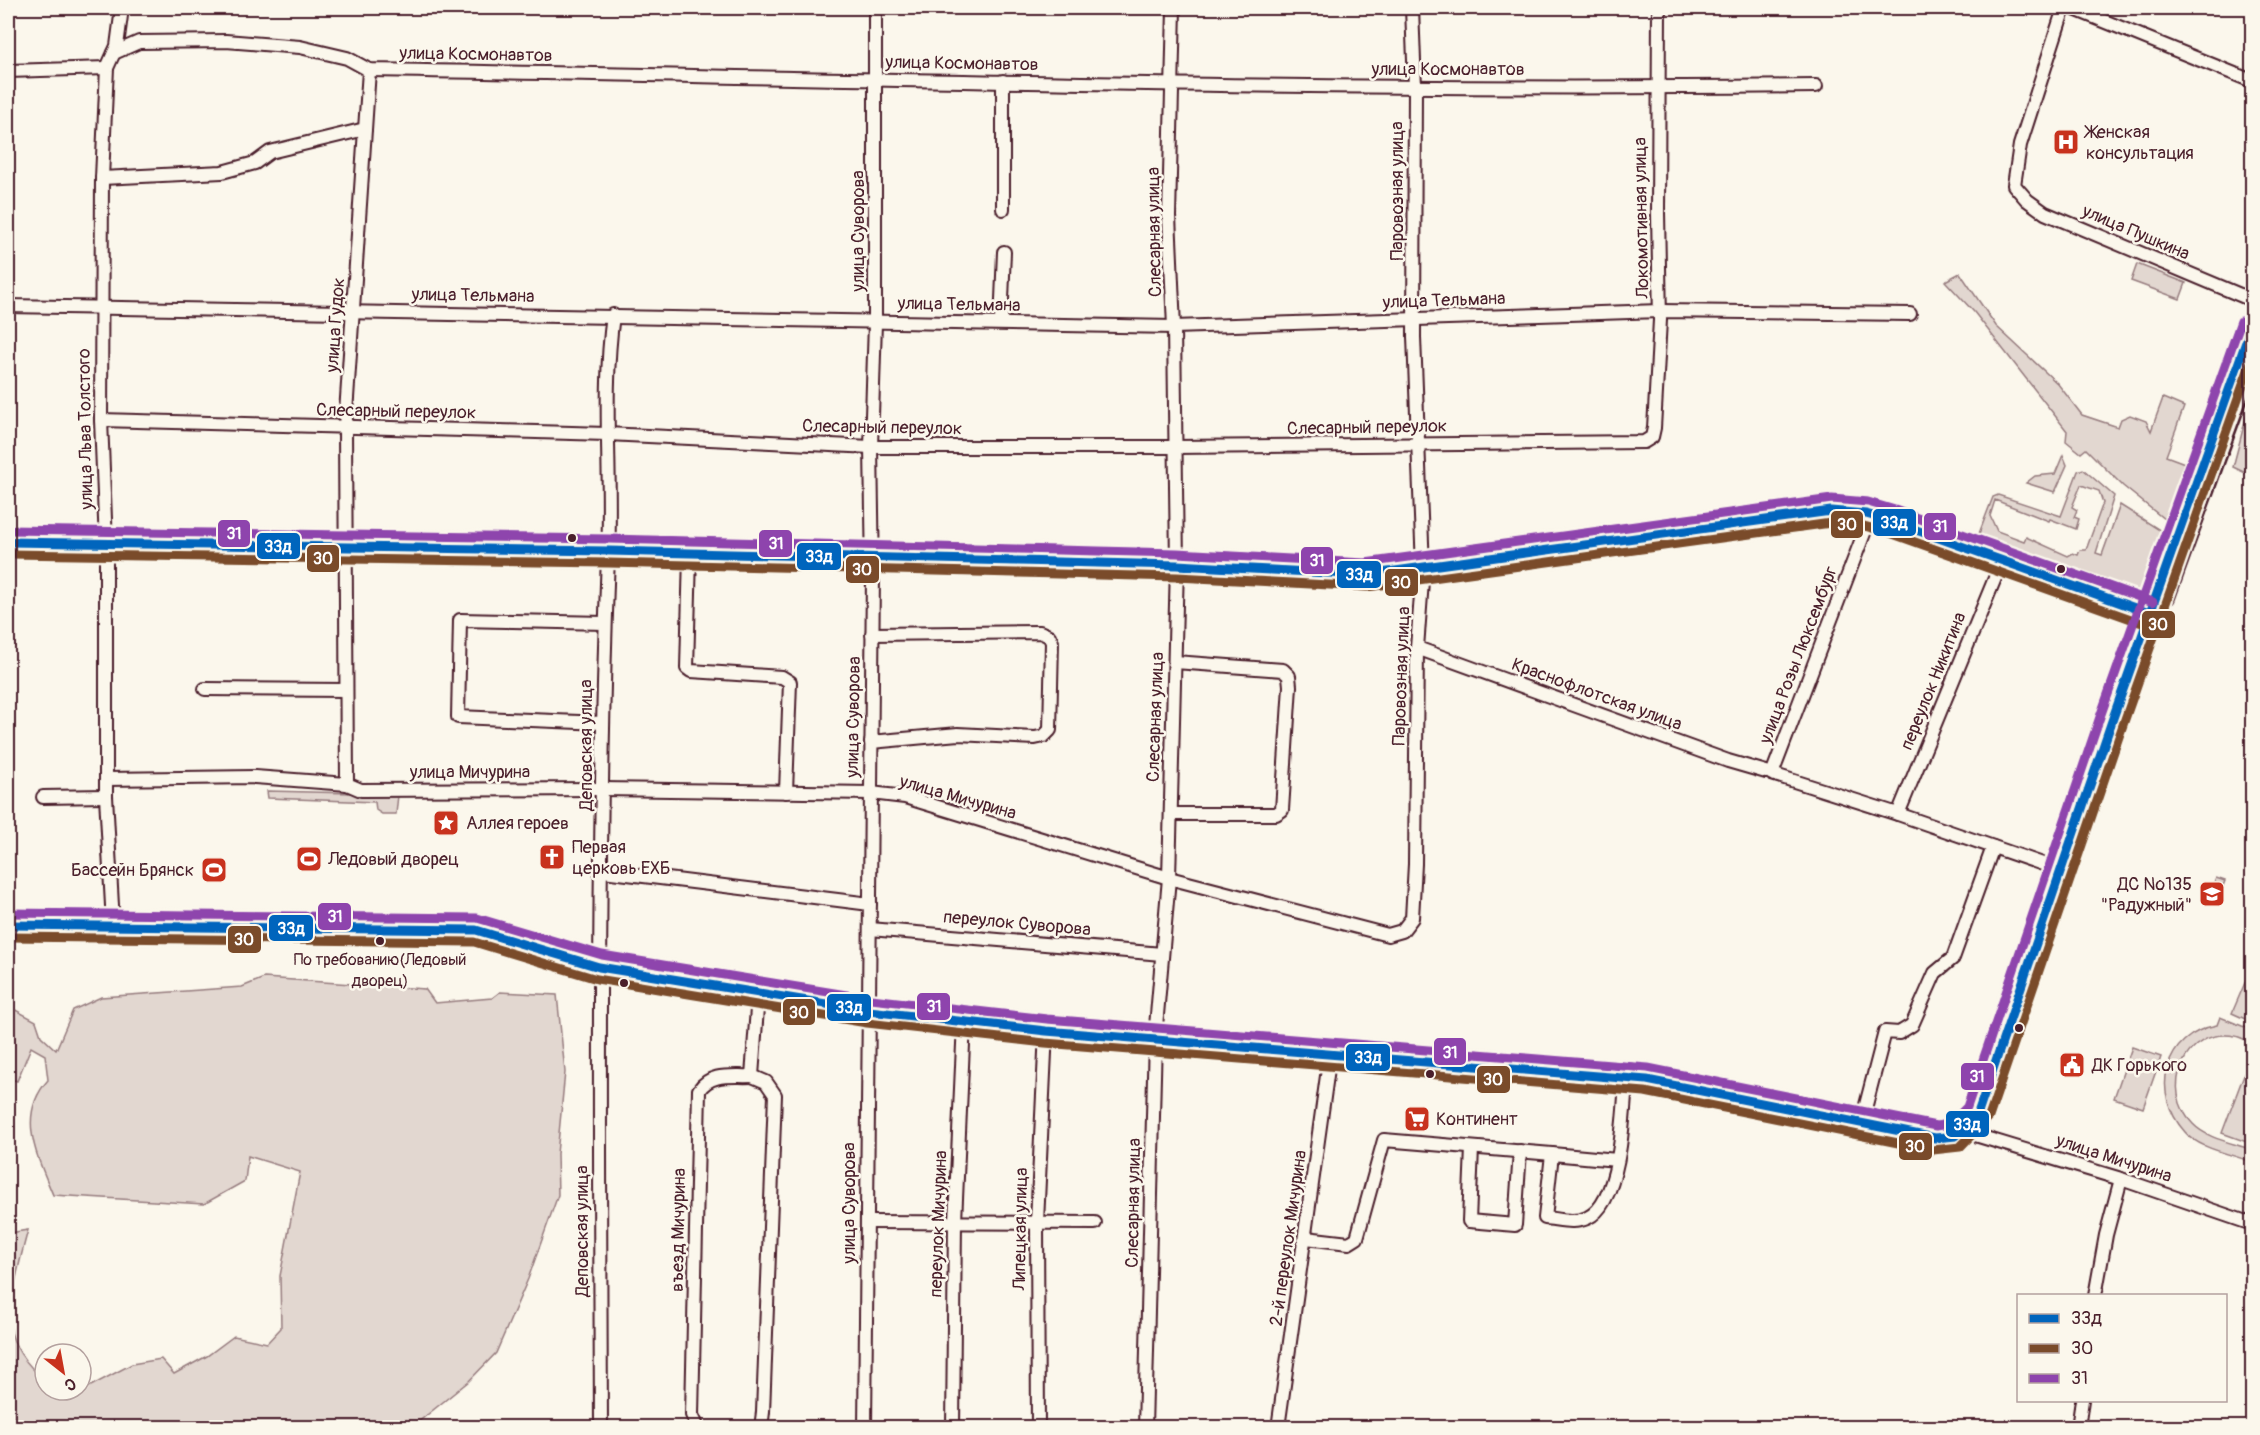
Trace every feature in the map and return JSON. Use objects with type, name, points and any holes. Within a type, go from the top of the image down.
[{"type":"main road","points":[[8,925],[113,924],[476,930],[599,967],[758,995],[869,1011],[1046,1031],[1155,1038],[1626,1078],[1678,1085],[1935,1138],[1950,1137],[1962,1131],[1978,1113],[2060,870],[2144,636],[2149,613],[2253,325]]},
{"type":"main road","points":[[2149,613],[2166,597],[2253,362]]},
{"type":"main road","points":[[8,542],[346,549],[609,551],[690,555],[1177,565],[1366,575],[1831,511],[1871,515],[2149,613]]},
{"type":"street","name":"улица Льва Толстого","points":[[113,924],[106,796],[106,544],[101,420],[102,178],[107,68],[114,53],[121,24],[122,8]]},
{"type":"street","name":"улица Суворова","points":[[865,1428],[873,559],[871,447],[875,321],[877,79],[875,8]]},
{"type":"street","name":"Слесарная улица","points":[[1145,1428],[1155,1038],[1169,878],[1177,565],[1174,327],[1169,216],[1174,8]]},
{"type":"street","name":"Паровозная улица","points":[[1388,935],[1402,931],[1412,918],[1418,648],[1423,568],[1414,319],[1415,87],[1412,8]]},
{"type":"street","name":"Локомотивная улица","points":[[1654,428],[1660,311],[1659,8]]},
{"type":"street","name":"улица Пушкина","points":[[2064,8],[2020,146],[2014,185],[2027,200],[2046,213],[2253,300]]},
{"type":"street","points":[[2072,8],[2253,81]]},
{"type":"street","points":[[121,24],[139,42]]},
{"type":"street","name":"улица Космонавтов","points":[[114,53],[139,42],[226,41],[300,47],[347,58],[369,70],[1173,85],[1658,88],[1816,86]]},
{"type":"street","points":[[8,71],[107,68]]},
{"type":"street","name":"улица Гудок","points":[[346,784],[345,428],[355,310],[369,70]]},
{"type":"street","points":[[1003,81],[1004,208]]},
{"type":"street","points":[[102,178],[222,172],[255,162],[270,152],[364,129]]},
{"type":"street","points":[[1001,323],[1004,252]]},
{"type":"street","name":"улица Тельмана","points":[[8,306],[355,310],[1174,327],[1660,311],[1910,314]]},
{"type":"street","name":"Деповская улица","points":[[601,1428],[599,967],[603,871],[605,623],[609,551],[607,434],[613,315]]},
{"type":"street","name":"Слесарный переулок","points":[[101,420],[607,434],[871,447],[1174,447],[1644,442],[1652,437],[1654,428]]},
{"type":"street","name":"улица Розы Люксембург","points":[[1769,773],[1871,515]]},
{"type":"street","points":[[690,555],[687,668],[691,671],[782,677],[790,682],[786,792]]},
{"type":"street","name":"переулок Никитина","points":[[1898,814],[2002,561]]},
{"type":"street","points":[[603,723],[458,717],[459,631],[460,620],[605,623]]},
{"type":"street","points":[[871,742],[958,734],[1035,738],[1044,736],[1050,730],[1052,642],[1049,636],[1040,632],[872,634]]},
{"type":"street","name":"Краснофлотская улица","points":[[1418,648],[1769,773],[1898,814],[2060,870]]},
{"type":"street","points":[[1171,813],[1276,814],[1282,810],[1290,686],[1289,676],[1283,670],[1175,662]]},
{"type":"street","points":[[205,688],[346,690]]},
{"type":"street","points":[[106,779],[255,777],[346,784]]},
{"type":"street","name":"улица Мичурина","points":[[346,784],[360,790],[603,789],[871,793],[905,797],[1169,878],[1388,935]]},
{"type":"street","points":[[44,797],[106,796]]},
{"type":"street","points":[[1861,1124],[1886,1032],[1899,1033],[1912,1025],[1935,974],[1953,958],[1993,847]]},
{"type":"street","points":[[603,871],[870,904]]},
{"type":"street","name":"переулок Суворова","points":[[870,929],[1162,954]]},
{"type":"street","points":[[758,995],[752,1076],[766,1082],[775,1095],[764,1413],[760,1428]]},
{"type":"street","name":"переулок Мичурина","points":[[953,1428],[955,1221],[964,1022]]},
{"type":"street","name":"Липецкая улица","points":[[1038,1428],[1037,1222],[1046,1031]]},
{"type":"street","name":"2-й переулок Мичурина","points":[[1278,1428],[1330,1054]]},
{"type":"street","name":"въезд Мичурина","points":[[698,1428],[692,1415],[699,1090],[704,1082],[712,1077],[752,1076]]},
{"type":"street","points":[[1552,1154],[1545,1218],[1574,1221],[1586,1219],[1603,1205],[1617,1160],[1626,1078]]},
{"type":"street","name":"улица Мичурина","points":[[1962,1131],[2121,1179],[2253,1224]]},
{"type":"street","points":[[1306,1238],[1349,1244],[1357,1238],[1384,1140],[1617,1160]]},
{"type":"street","points":[[1472,1148],[1469,1221],[1515,1225],[1520,1151]]},
{"type":"street","points":[[2095,1294],[2106,1235],[2121,1179]]},
{"type":"street","points":[[867,1222],[1095,1223]]},
{"type":"street","points":[[2078,1428],[2082,1402]]},
{"type":"shaded area","points":[[2137,264],[2186,283],[2180,299],[2131,281]]},
{"type":"shaded area","points":[[1960,273],[1996,326],[2058,384],[2082,415],[2118,427],[2121,419],[2130,415],[2146,421],[2151,431],[2163,398],[2184,407],[2166,456],[2190,465],[2169,523],[2123,486],[2086,449],[2081,453],[2066,441],[2067,431],[1974,312],[1945,281]]},
{"type":"shaded area","points":[[2252,395],[2252,476],[2233,467]]},
{"type":"shaded area","points":[[2063,455],[2067,465],[2055,492],[2026,483],[2035,476],[2055,474]]},
{"type":"shaded area","points":[[2083,469],[2114,496],[2096,553],[2102,555],[2120,505],[2166,534],[2141,598],[2135,601],[2075,580],[2064,570],[2039,567],[2022,561],[2023,555],[2015,552],[2013,557],[1975,544],[1993,497],[1998,495],[2061,516],[2078,471]],"holes":[[[2081,485],[2099,491],[2103,503],[2086,550],[2080,550],[2078,555],[2073,553],[2068,556],[2026,537],[2024,541],[1997,531],[1990,516],[1995,500],[2076,529],[2079,519],[2074,517],[2077,510],[2072,507]]]},
{"type":"shaded area","points":[[267,791],[398,795],[396,814],[382,814],[376,810],[375,802],[268,798]]},
{"type":"shaded area","points":[[2216,878],[2225,881],[2218,898],[2210,894]]},
{"type":"shaded area","points":[[2250,971],[2252,972],[2252,1022],[2232,1013]]},
{"type":"shaded area","points":[[264,978],[425,989],[435,1003],[492,998],[500,992],[557,995],[565,1072],[557,1154],[558,1195],[528,1279],[496,1353],[469,1381],[412,1427],[8,1427],[10,1233],[28,1230],[16,1278],[10,1326],[14,1342],[33,1369],[33,1402],[93,1402],[93,1385],[132,1364],[161,1359],[174,1374],[207,1356],[234,1336],[267,1343],[281,1328],[280,1276],[300,1172],[248,1156],[245,1181],[204,1204],[53,1195],[36,1151],[31,1122],[38,1094],[48,1080],[45,1055],[31,1047],[17,1081],[8,1078],[8,1006],[36,1021],[41,1036],[56,1050],[73,1010],[101,997],[242,987]]},
{"type":"shaded area","points":[[2220,1017],[2252,1030],[2252,1043],[2235,1036],[2217,1036],[2202,1041],[2190,1051],[2182,1064],[2178,1079],[2178,1095],[2183,1110],[2193,1124],[2213,1137],[2252,1150],[2252,1162],[2207,1147],[2191,1138],[2174,1117],[2168,1100],[2166,1084],[2168,1068],[2174,1053],[2184,1040],[2199,1031],[2217,1025]]},
{"type":"shaded area","points":[[2132,1047],[2161,1057],[2143,1108],[2114,1098]]},
{"type":"shaded area","points":[[2252,1053],[2252,1144],[2222,1133]]},
{"type":"transit line","name":"31","points":[[8,913],[477,918],[602,955],[871,999],[1047,1019],[1648,1068],[1936,1126],[1950,1124],[1967,1107],[2101,714],[2241,321]]},
{"type":"transit line","name":"33д","points":[[8,925],[476,930],[599,967],[869,1011],[1046,1031],[1647,1080],[1935,1138],[1956,1136],[1978,1113],[2113,718],[2252,325]]},
{"type":"transit line","name":"30","points":[[8,937],[474,942],[597,979],[867,1023],[1045,1043],[1645,1092],[1933,1150],[1960,1147],[1989,1117],[2124,722],[2252,359]]},
{"type":"transit line","name":"31","points":[[8,530],[609,539],[1177,553],[1365,563],[1832,499],[1868,502],[1895,510],[2153,602]]},
{"type":"transit line","name":"33д","points":[[8,542],[609,551],[1177,565],[1366,575],[1831,511],[1866,514],[1891,521],[2149,613]]},
{"type":"transit line","name":"30","points":[[8,554],[609,563],[1177,577],[1367,587],[1831,523],[1864,526],[1887,532],[2145,624]]},
{"type":"place","name":"Женская консультация","points":[[2066,142]]},
{"type":"place","name":"Аллея героев","points":[[446,823]]},
{"type":"place","name":"Первая церковь ЕХБ","points":[[552,857]]},
{"type":"place","name":"Ледовый дворец","points":[[309,859]]},
{"type":"place","name":"Бассейн Брянск","points":[[214,870]]},
{"type":"place","name":"ДС №135 \"Радужный\"","points":[[2212,894]]},
{"type":"place","name":"По требованию(Ледовый дворец)","points":[[380,941]]},
{"type":"place","name":"ДК Горького","points":[[2072,1065]]},
{"type":"place","name":"Континент","points":[[1417,1119]]}]
